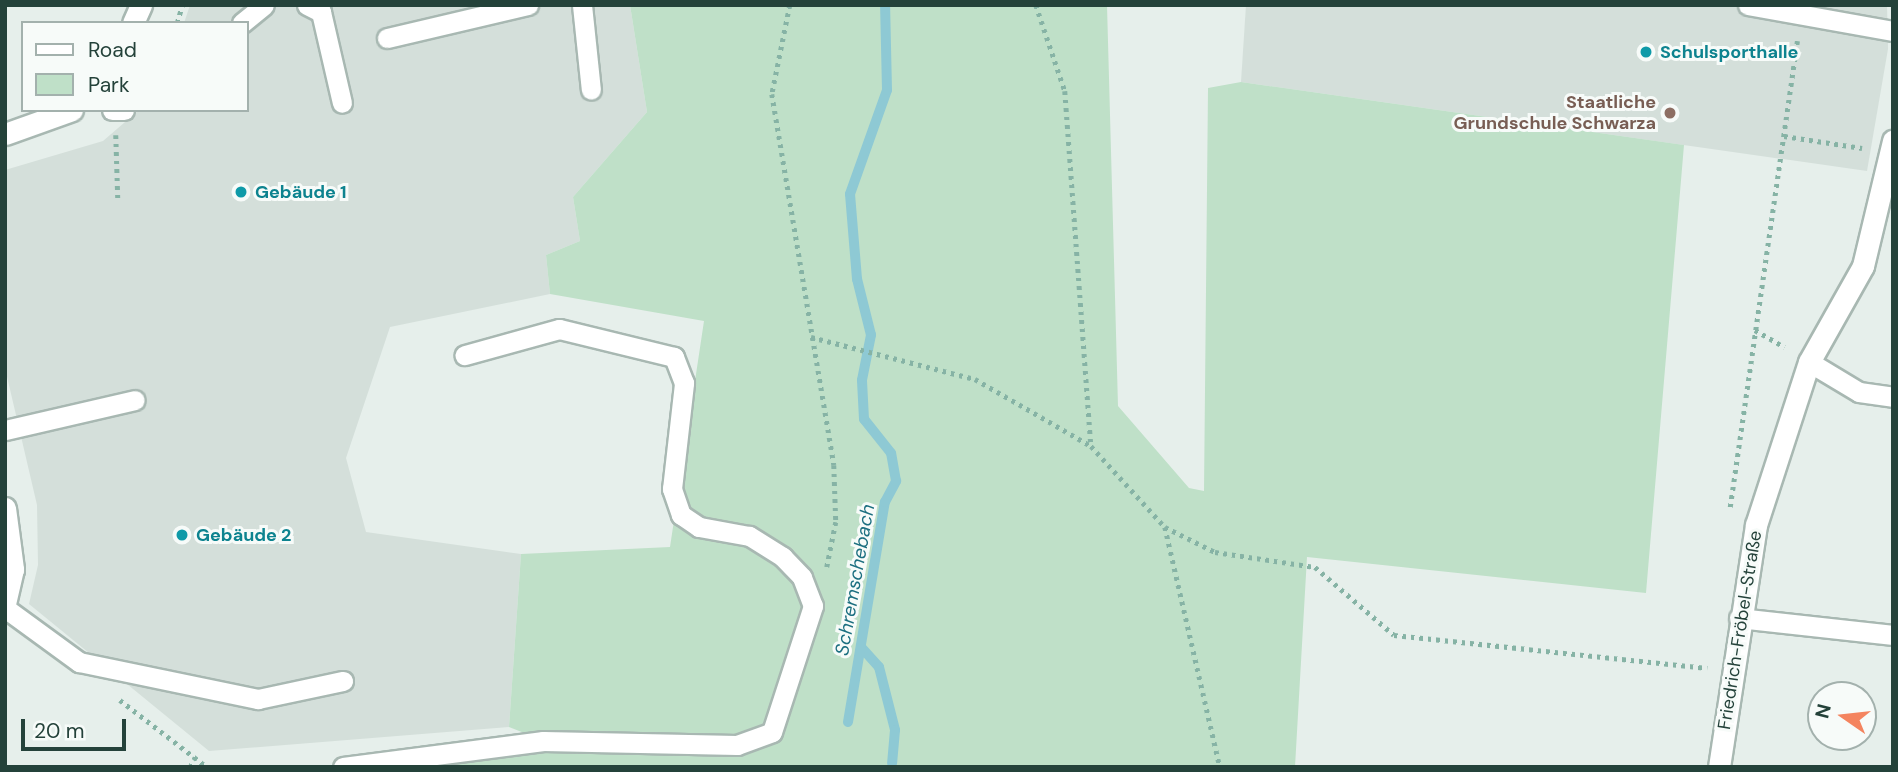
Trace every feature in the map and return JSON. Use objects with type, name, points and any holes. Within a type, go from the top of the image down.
[{"type":"street","points":[[5,134],[66,112]]},
{"type":"street","name":"Friedrich-Fröbel-Straße","points":[[1719,767],[1739,618],[1759,514],[1809,362],[1863,266],[1892,147]]},
{"type":"street","points":[[5,508],[13,569],[5,606]]},
{"type":"lane","points":[[245,21],[264,5]]},
{"type":"lane","points":[[307,5],[321,12],[342,103]]},
{"type":"lane","points":[[387,38],[528,5]]},
{"type":"lane","points":[[582,5],[591,90]]},
{"type":"lane","points":[[1748,5],[1893,32]]},
{"type":"lane","points":[[343,767],[543,741],[737,745],[772,732],[813,606],[802,578],[783,557],[749,536],[699,527],[681,515],[672,489],[684,383],[674,357],[559,329],[465,355]]},
{"type":"lane","points":[[1809,362],[1859,392],[1893,397]]},
{"type":"lane","points":[[5,430],[135,400]]},
{"type":"lane","points":[[5,606],[79,662],[258,699],[342,681]]},
{"type":"lane","points":[[1739,618],[1893,635]]},
{"type":"path","points":[[790,5],[772,94],[797,218],[811,337],[834,465],[836,522],[813,606]]},
{"type":"path","points":[[1036,5],[1065,90],[1091,446]]},
{"type":"path","points":[[1728,521],[1801,15]]},
{"type":"path","points":[[117,112],[118,198]]},
{"type":"path","points":[[1784,136],[1892,147]]},
{"type":"path","points":[[1755,330],[1809,362]]},
{"type":"path","points":[[811,337],[884,351],[975,379],[1091,446],[1165,527],[1215,552],[1315,567],[1394,635],[1732,670]]},
{"type":"path","points":[[1165,527],[1220,767]]},
{"type":"path","points":[[79,662],[88,677],[207,767]]},
{"type":"path","points":[[190,767],[195,757]]},
{"type":"shaded area","points":[[190,5],[630,5],[647,112],[573,197],[580,241],[546,255],[550,294],[390,327],[346,458],[366,532],[521,554],[509,727],[209,751],[29,604],[38,565],[37,505],[5,368],[5,170],[103,141],[137,112],[248,112],[248,21],[185,21]]},
{"type":"shaded area","name":"Staatliche Grundschule Schwarza","points":[[1246,5],[1887,5],[1888,49],[1867,171],[1241,82]]},
{"type":"green space","points":[[630,5],[1107,5],[1118,406],[1189,488],[1204,491],[1208,88],[1241,82],[1684,145],[1646,593],[1307,557],[1295,767],[400,767],[542,740],[509,727],[521,554],[670,547],[704,321],[550,294],[546,255],[580,241],[573,197],[647,112]]},
{"type":"waterway","name":"Schremschebach","points":[[848,722],[885,502],[896,481],[891,453],[864,419],[862,380],[871,335],[857,279],[850,194],[887,90],[885,5]]},
{"type":"waterway","points":[[861,647],[879,667],[895,730],[892,763]]},
{"type":"place","name":"Schulsporthalle","points":[[1646,52]]},
{"type":"place","name":"Staatliche Grundschule Schwarza","points":[[1670,113]]},
{"type":"place","name":"Gebäude 1","points":[[241,192]]},
{"type":"place","name":"Gebäude 2","points":[[182,535]]}]
